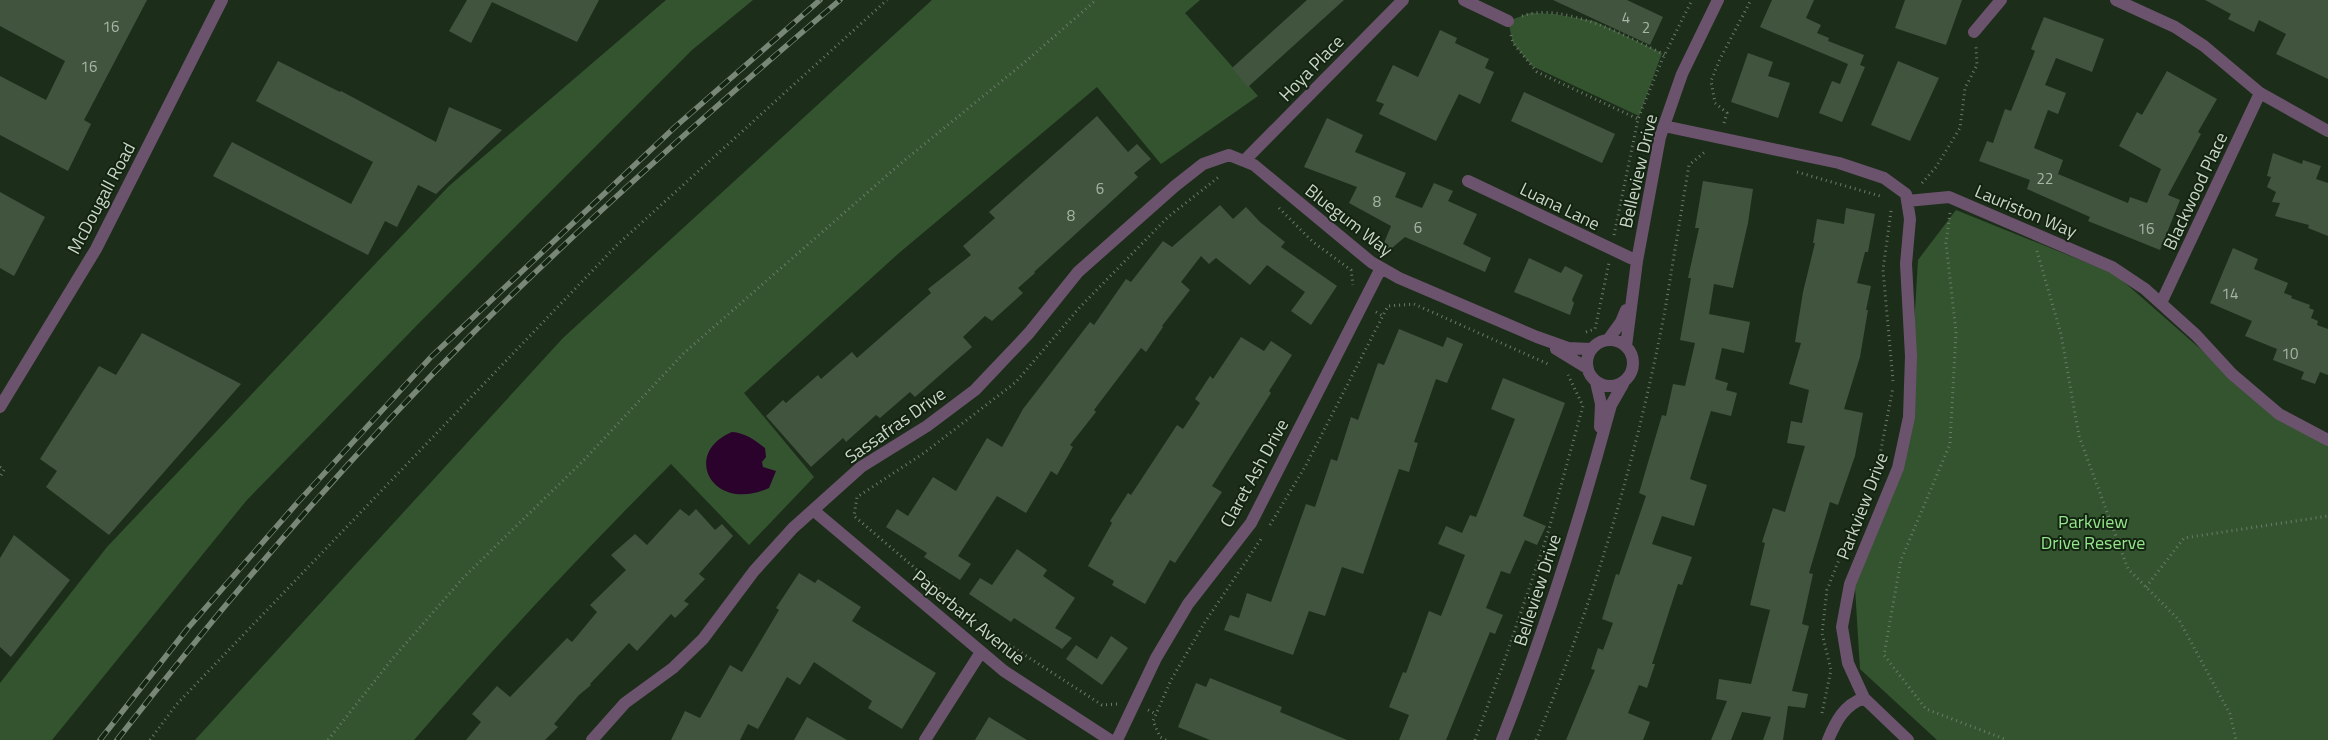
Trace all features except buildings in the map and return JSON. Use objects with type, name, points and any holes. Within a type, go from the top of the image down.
[{"type":"street","name":"McDougall Road","points":[[0,407],[96,248],[222,0]]},
{"type":"street","name":"Hoya Place","points":[[1244,161],[1403,0]]},
{"type":"street","points":[[1464,0],[1508,21]]},
{"type":"street","name":"Belleview Drive","points":[[1626,346],[1636,261],[1664,126],[1682,74],[1718,0]]},
{"type":"street","points":[[1974,32],[2001,0]]},
{"type":"street","points":[[2116,0],[2175,27],[2204,46],[2260,93],[2328,131]]},
{"type":"street","name":"Blackwood Place","points":[[2161,304],[2260,93]]},
{"type":"street","points":[[1664,126],[1840,162],[1884,178],[1896,194],[1906,194],[1907,201]]},
{"type":"street","name":"Bluegum Way","points":[[1229,155],[1254,165],[1371,262],[1381,268],[1398,278],[1568,352],[1587,368]]},
{"type":"street","name":"Sassafras Drive","points":[[592,740],[625,703],[673,668],[703,639],[754,571],[793,528],[861,467],[927,426],[975,390],[1029,333],[1078,272],[1175,186],[1203,164],[1229,155]]},
{"type":"street","name":"Luana Lane","points":[[1468,181],[1636,261]]},
{"type":"street","name":"Lauriston Way","points":[[1907,201],[1952,198],[2112,267],[2145,289],[2196,335],[2232,374],[2279,414],[2328,440]]},
{"type":"street","name":"Parkview Drive","points":[[1907,201],[1910,219],[1906,264],[1911,356],[1909,417],[1898,468],[1850,584],[1842,627],[1848,663],[1864,698],[1908,740]]},
{"type":"street","name":"Claret Ash Drive","points":[[1117,740],[1156,658],[1188,604],[1251,523],[1381,268]]},
{"type":"street","name":"Belleview Drive","points":[[1608,340],[1621,322],[1630,300]]},
{"type":"street","points":[[1608,340],[1622,343],[1634,359],[1634,368],[1629,378],[1622,384],[1615,386],[1602,386],[1592,378],[1587,368],[1586,361],[1591,349],[1596,344],[1608,340]]},
{"type":"street","name":"Bluegum Way","points":[[1568,352],[1591,349]]},
{"type":"street","name":"Belleview Drive","points":[[1596,382],[1601,404],[1599,449]]},
{"type":"street","name":"Belleview Drive","points":[[1502,740],[1529,673],[1557,589],[1611,406],[1622,384]]},
{"type":"street","name":"Paperbark Avenue","points":[[813,510],[1004,671],[1110,740]]},
{"type":"street","points":[[925,740],[981,652]]},
{"type":"street","points":[[1828,740],[1836,722],[1846,708],[1864,698]]},
{"type":"path","points":[[150,740],[176,705],[618,246],[887,0]]},
{"type":"path","points":[[328,740],[393,658],[464,577],[583,461],[684,353],[893,171],[1025,62],[1096,0]]},
{"type":"path","points":[[1475,740],[1548,536],[1583,406],[1567,372],[1568,352],[1574,337],[1595,329],[1638,119],[1665,54],[1692,0]]},
{"type":"path","points":[[1536,740],[1602,562],[1639,426],[1664,311],[1689,165],[1706,150],[1718,153],[1727,113],[1715,103],[1712,81],[1720,59],[1751,0]]},
{"type":"path","points":[[1638,119],[1537,72],[1513,43],[1508,21],[1530,13],[1554,14],[1594,21],[1665,54]]},
{"type":"path","points":[[1907,201],[1936,167],[1960,128],[1965,88],[1977,65],[1974,32]]},
{"type":"path","points":[[1156,714],[1121,698],[1117,704],[1102,705],[991,633],[854,516],[857,497],[924,453],[1016,382],[1080,307],[1162,224],[1225,171]]},
{"type":"path","points":[[1791,171],[1896,194],[1883,270],[1893,384],[1880,455],[1827,590],[1822,633],[1831,670],[1820,718]]},
{"type":"path","points":[[1952,198],[1946,243],[1956,332],[1950,444],[1902,560],[1884,655],[1926,709],[2007,740]]},
{"type":"path","points":[[1274,204],[1314,242],[1351,270],[1354,283],[1347,298],[1383,316]]},
{"type":"path","points":[[2032,233],[2061,334],[2079,436],[2128,569],[2179,620],[2230,714],[2236,740]]},
{"type":"path","points":[[1166,740],[1160,737],[1153,721],[1171,680],[1205,622],[1250,556],[1306,465],[1388,306],[1414,304],[1549,364]]},
{"type":"path","points":[[0,467],[4,470],[0,477]]},
{"type":"path","points":[[2146,587],[2184,538],[2328,516]]},
{"type":"green space","points":[[666,0],[753,0],[692,50],[422,320],[246,501],[52,740],[0,740],[0,683],[107,547],[449,186]]},
{"type":"green space","points":[[932,0],[1200,0],[1185,13],[1258,96],[1161,164],[1097,87],[899,253],[744,393],[814,477],[749,545],[671,464],[540,600],[414,740],[195,740],[563,338]]},
{"type":"green space","points":[[1530,13],[1554,14],[1594,21],[1662,53],[1639,116],[1532,66],[1513,43],[1508,21]]},
{"type":"green space","name":"Parkview Drive Reserve","points":[[1956,210],[2115,274],[2271,411],[2328,439],[2328,740],[1937,740],[1860,669],[1855,587],[1908,428],[1918,260]]},
{"type":"shaded area","points":[[732,432],[750,437],[765,448],[766,457],[762,462],[763,467],[776,471],[769,488],[749,494],[732,493],[719,487],[710,478],[706,466],[708,453],[717,442]]},
{"type":"railway","points":[[100,740],[188,628],[298,502],[431,357],[675,127],[820,0]]},
{"type":"railway","points":[[117,740],[245,582],[334,480],[426,380],[608,204],[700,121],[840,0]]}]
